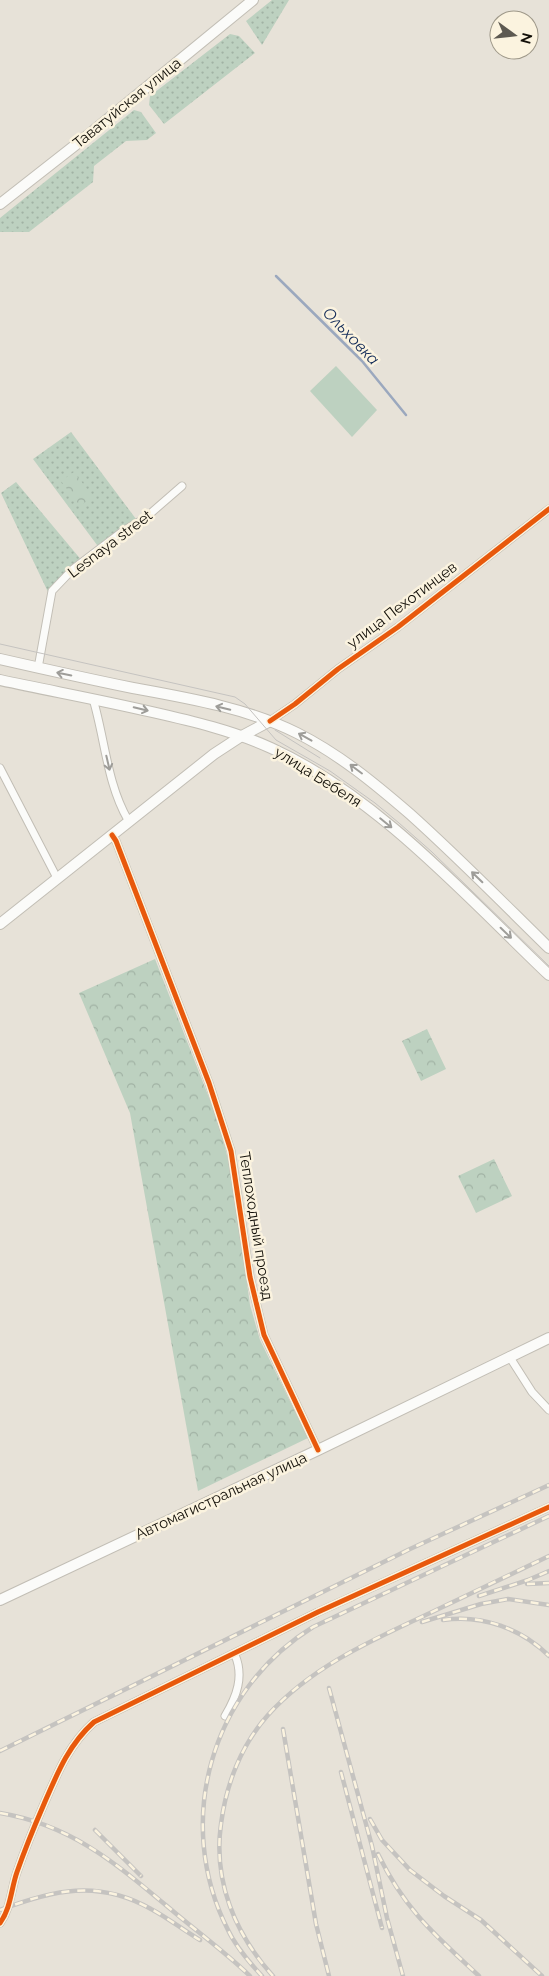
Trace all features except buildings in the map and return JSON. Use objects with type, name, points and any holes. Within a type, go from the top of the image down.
[{"type":"main road","name":"Таватуйская улица","points":[[0,204],[92,132],[253,0]]},
{"type":"main road","name":"улица Бебеля","points":[[0,659],[184,697],[270,721],[296,732],[338,756],[373,782],[437,838],[549,948]]},
{"type":"main road","name":"улица Бебеля","points":[[0,680],[93,698],[200,723],[269,747],[295,760],[358,801],[387,824],[433,864],[549,975]]},
{"type":"main road","name":"улица Пехотинцев","points":[[0,924],[112,835],[128,820],[214,754],[270,721]]},
{"type":"main road","name":"Автомагистральная улица","points":[[0,1600],[318,1450],[549,1338]]},
{"type":"street","name":"Lesnaya street","points":[[38,668],[52,592],[73,570],[123,531],[144,519],[182,486]]},
{"type":"street","name":"улица Пехотинцев","points":[[270,721],[398,626],[549,508]]},
{"type":"street","points":[[93,698],[114,786],[120,806],[128,820]]},
{"type":"street","points":[[0,768],[57,878]]},
{"type":"street","name":"Теплоходный проезд","points":[[112,835],[116,841],[208,1083],[232,1151],[250,1276],[264,1335],[318,1450]]},
{"type":"street","points":[[509,1356],[532,1392],[549,1410]]},
{"type":"street","points":[[0,1923],[6,1916],[9,1907],[15,1879],[28,1838],[62,1764],[75,1742],[94,1722],[235,1655],[318,1612],[549,1507]]},
{"type":"street","points":[[225,1716],[233,1700],[241,1668],[235,1655]]},
{"type":"green space","points":[[272,0],[289,0],[262,45],[246,21]]},
{"type":"green space","points":[[230,34],[239,36],[255,53],[164,124],[149,105],[150,96]]},
{"type":"green space","points":[[134,110],[141,112],[156,133],[147,140],[126,141],[94,166],[93,182],[29,232],[0,232],[0,218]]},
{"type":"green space","points":[[336,366],[377,410],[352,437],[310,391]]},
{"type":"green space","points":[[71,432],[136,519],[100,549],[33,459]]},
{"type":"green space","points":[[74,472],[93,497],[80,506],[61,481]]},
{"type":"green space","points":[[16,482],[83,562],[48,592],[1,493]]},
{"type":"green space","points":[[155,959],[220,1126],[233,1181],[250,1305],[260,1340],[308,1438],[198,1491],[130,1113],[79,993]]},
{"type":"green space","points":[[427,1029],[446,1069],[421,1081],[402,1041]]},
{"type":"green space","points":[[494,1159],[512,1196],[476,1213],[458,1176]]},
{"type":"waterway","name":"Ольховка","points":[[276,276],[362,361],[406,415]]},
{"type":"tram line","points":[[0,644],[235,697],[245,704],[276,740],[330,771],[375,803],[399,823],[432,852],[549,966]]},
{"type":"tram line","points":[[275,730],[320,758]]},
{"type":"railway","points":[[0,1751],[410,1549],[549,1485]]},
{"type":"railway","points":[[262,1976],[243,1954],[228,1930],[212,1889],[204,1846],[204,1803],[212,1762],[227,1722],[249,1686],[278,1654],[313,1627],[549,1516]]},
{"type":"railway","points":[[273,1976],[248,1943],[238,1924],[230,1906],[220,1866],[219,1845],[223,1809],[236,1766],[250,1739],[268,1715],[285,1698],[303,1683],[343,1656],[549,1556]]},
{"type":"railway","points":[[479,1596],[549,1571]]},
{"type":"railway","points":[[527,1584],[549,1583]]},
{"type":"railway","points":[[422,1622],[481,1604],[508,1599],[549,1605]]},
{"type":"railway","points":[[443,1620],[472,1619],[501,1626],[527,1638],[549,1656]]},
{"type":"railway","points":[[329,1688],[372,1846],[387,1918],[403,1976]]},
{"type":"railway","points":[[283,1729],[316,1924],[329,1976]]},
{"type":"railway","points":[[341,1772],[382,1928]]},
{"type":"railway","points":[[0,1813],[50,1827],[73,1837],[94,1850],[134,1879],[250,1976]]},
{"type":"railway","points":[[370,1819],[382,1840],[410,1870],[444,1896],[481,1920],[542,1976]]},
{"type":"railway","points":[[95,1830],[141,1876]]},
{"type":"railway","points":[[378,1854],[399,1891],[422,1921],[479,1976]]},
{"type":"railway","points":[[0,1910],[38,1897],[57,1893],[94,1891],[131,1900],[157,1913],[200,1940]]},
{"type":"cycle path","points":[[270,721],[295,704],[338,669],[398,627],[549,509]]},
{"type":"cycle path","points":[[112,835],[116,841],[209,1083],[231,1151],[250,1277],[264,1335],[318,1450]]},
{"type":"cycle path","points":[[0,1923],[9,1905],[15,1878],[23,1855],[64,1760],[77,1740],[94,1722],[318,1612],[549,1507]]}]
